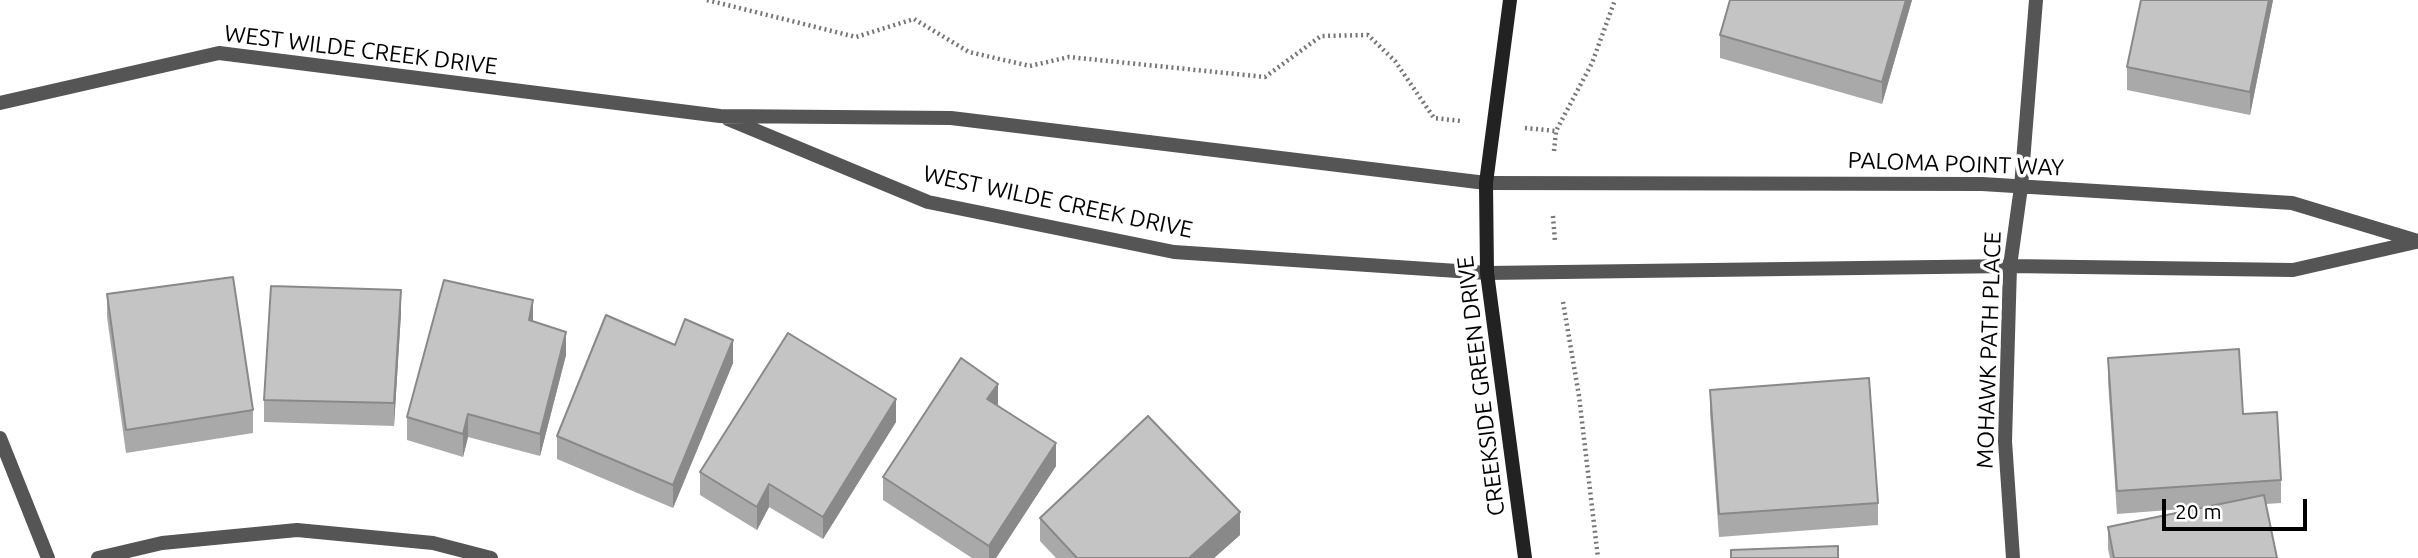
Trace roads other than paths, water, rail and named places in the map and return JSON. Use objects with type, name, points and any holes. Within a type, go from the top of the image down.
[{"type":"main road","name":"CREEKSIDE GREEN DRIVE","points":[[1510,0],[1486,183],[1487,274],[1525,558]]},
{"type":"street","name":"MOHAWK PATH PLACE","points":[[2013,558],[2005,441],[2010,266],[2021,187],[2036,0]]},
{"type":"street","name":"WEST WILDE CREEK DRIVE","points":[[0,103],[219,53],[720,116],[951,118],[1486,183]]},
{"type":"street","name":"WEST WILDE CREEK DRIVE","points":[[720,116],[928,202],[1174,252],[1487,274]]},
{"type":"street","name":"PALOMA POINT WAY","points":[[1486,183],[1982,184],[2292,203],[2418,242]]},
{"type":"street","name":"PALOMA POINT WAY","points":[[1487,274],[2010,266],[2294,270],[2418,242]]},
{"type":"street","points":[[0,438],[48,558]]},
{"type":"street","points":[[98,558],[162,543],[297,530],[433,543],[491,558]]}]
